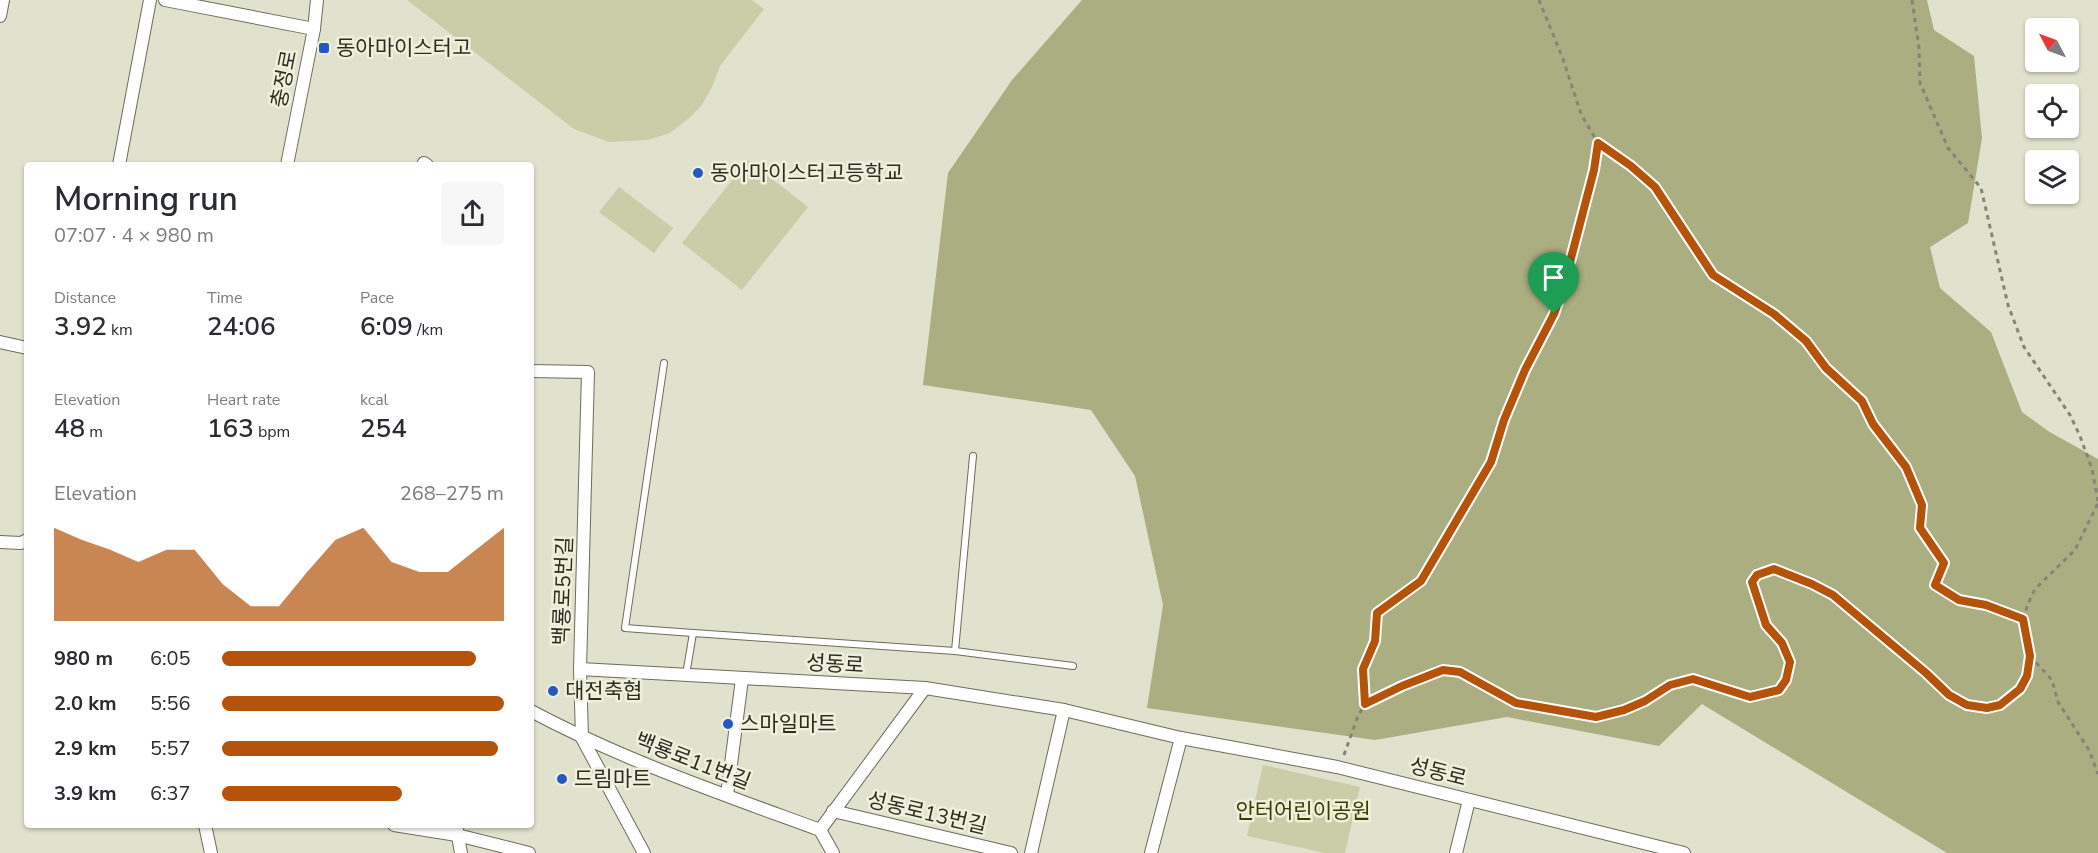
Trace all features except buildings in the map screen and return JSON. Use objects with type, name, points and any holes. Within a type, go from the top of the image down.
[{"type":"street","points":[[0,16],[3,0]]},
{"type":"street","points":[[120,162],[150,0]]},
{"type":"street","points":[[165,0],[314,29]]},
{"type":"street","name":"충정로","points":[[288,162],[314,29],[317,0]]},
{"type":"street","points":[[0,342],[24,347]]},
{"type":"street","name":"백룡로5번길","points":[[534,371],[588,372],[580,669],[582,738],[644,853]]},
{"type":"street","points":[[0,542],[24,542]]},
{"type":"street","name":"성동로","points":[[580,669],[925,688],[1064,710],[1181,738],[1340,768],[1647,848],[1684,853]]},
{"type":"street","points":[[727,795],[742,679]]},
{"type":"street","points":[[833,853],[820,830],[925,688]]},
{"type":"street","points":[[1031,853],[1064,710]]},
{"type":"street","name":"백룡로11번길","points":[[534,713],[582,738],[820,830]]},
{"type":"street","points":[[1151,853],[1181,738]]},
{"type":"street","points":[[1456,853],[1469,800]]},
{"type":"street","name":"성동로13번길","points":[[833,811],[1011,853]]},
{"type":"street","points":[[206,828],[211,853]]},
{"type":"street","points":[[431,828],[456,830],[529,853]]},
{"type":"street","points":[[456,830],[461,853]]},
{"type":"lane","points":[[664,363],[625,628],[955,651],[1073,666]]},
{"type":"lane","points":[[955,651],[973,456]]},
{"type":"lane","points":[[686,675],[693,633]]},
{"type":"path","points":[[1539,0],[1563,58],[1581,114],[1598,143],[1631,166],[1655,187],[1713,275],[1774,314],[1806,341],[1826,368],[1862,401],[1873,424],[1906,467],[1922,505],[1920,528],[1944,563],[1935,585],[1959,600],[1986,605],[2023,619]]},
{"type":"path","points":[[1365,704],[1443,670],[1460,672],[1516,703],[1596,717],[1624,710],[1645,701],[1670,685],[1693,679],[1750,697],[1779,690],[1786,680],[1790,662],[1782,643],[1766,625],[1752,582],[1757,575],[1774,569],[1833,595],[1949,695],[1967,705],[1987,708],[2000,705],[2020,689],[2027,676],[2030,656],[2023,619],[2028,603],[2035,589],[2075,550],[2098,502],[2092,469],[2070,415],[2024,347],[2008,304],[1981,188],[1948,148],[1920,84],[1919,48],[1912,0]]},
{"type":"path","points":[[1340,768],[1358,716],[1365,704],[1363,669],[1375,641],[1377,613],[1421,581],[1491,462],[1504,420],[1525,370],[1554,314],[1564,285],[1594,170],[1598,143]]},
{"type":"path","points":[[2030,656],[2052,680],[2058,702],[2089,750],[2098,774]]},
{"type":"green space","points":[[407,0],[752,0],[764,9],[720,66],[702,105],[688,119],[670,133],[648,140],[609,142],[574,129]]},
{"type":"green space","points":[[1082,0],[1927,0],[1934,30],[1974,56],[1982,138],[1968,223],[1930,247],[1940,288],[1991,332],[2022,412],[2048,431],[2098,459],[2098,853],[1947,853],[1702,704],[1659,746],[1507,717],[1375,740],[1147,708],[1163,605],[1135,476],[1091,410],[923,385],[948,173],[1012,80]]},
{"type":"green space","points":[[748,160],[808,207],[742,290],[682,243]]},
{"type":"green space","points":[[619,187],[673,228],[654,253],[599,212]]},
{"type":"green space","name":"안터어린이공원","points":[[1263,765],[1360,787],[1345,853],[1325,853],[1247,836]]},
{"type":"place","name":"동아마이스터고","points":[[324,48]]},
{"type":"place","name":"동아마이스터고등학교","points":[[698,173]]},
{"type":"place","name":"대전축협","points":[[553,691]]},
{"type":"place","name":"스마일마트","points":[[728,724]]},
{"type":"place","name":"드림마트","points":[[562,779]]},
{"type":"route","points":[[1598,143],[1631,166],[1655,187],[1713,275],[1774,314],[1806,341],[1826,368],[1862,401],[1873,424],[1906,467],[1922,505],[1920,528],[1944,563],[1935,585],[1959,600],[1986,605],[2023,619],[2030,656],[2027,676],[2020,689],[2000,705],[1987,708],[1967,705],[1949,695],[1833,595],[1774,569],[1757,575],[1752,582],[1766,625],[1782,643],[1790,662],[1786,680],[1779,690],[1750,697],[1693,679],[1670,685],[1645,701],[1624,710],[1596,717],[1516,703],[1460,672],[1443,670],[1365,704],[1363,669],[1375,641],[1377,613],[1421,581],[1455,524],[1491,462],[1504,420],[1525,370],[1554,314],[1564,285],[1594,170],[1598,143]]}]
